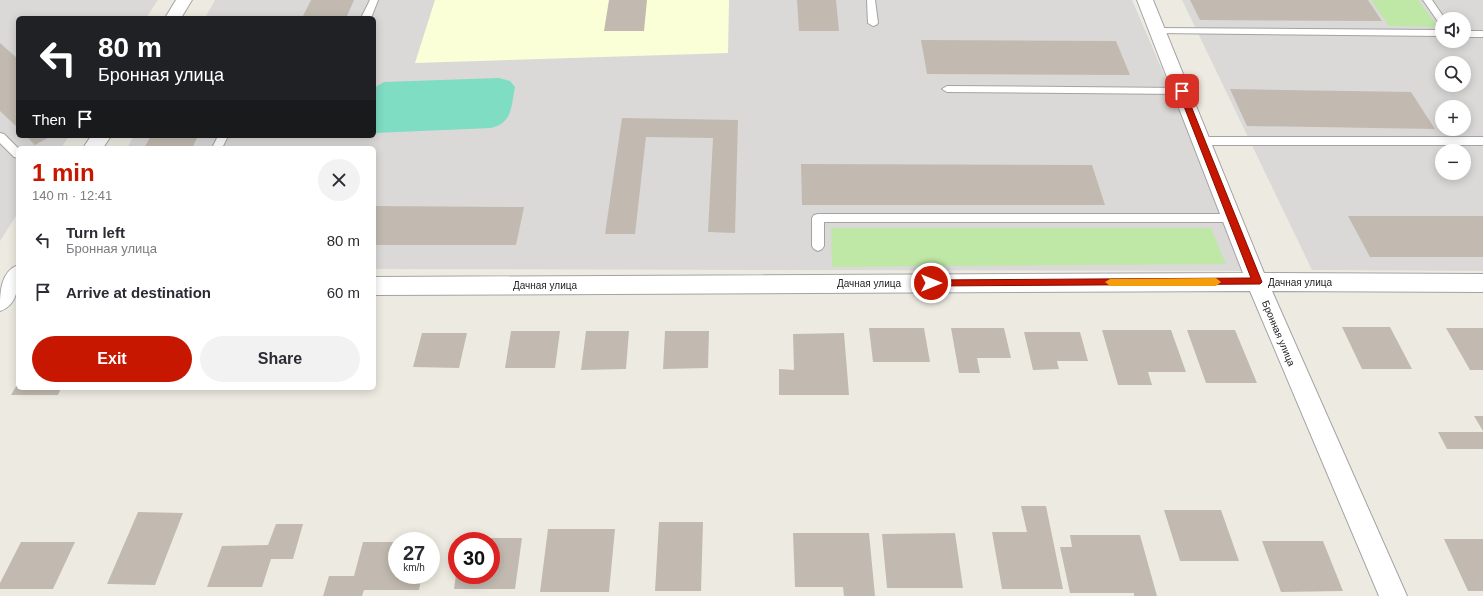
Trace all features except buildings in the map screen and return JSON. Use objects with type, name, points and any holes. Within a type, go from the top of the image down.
[{"type":"street","points":[[174,16],[184,0]]},
{"type":"street","name":"Бронная улица","points":[[1146,0],[1257,282],[1393,596]]},
{"type":"street","name":"Дачная улица","points":[[376,286],[1257,282],[1483,283]]},
{"type":"lane","points":[[367,16],[374,0]]},
{"type":"lane","points":[[871,0],[873,23]]},
{"type":"lane","points":[[1427,0],[1436,12]]},
{"type":"lane","points":[[1158,32],[1435,33]]},
{"type":"lane","points":[[1471,34],[1483,34]]},
{"type":"lane","points":[[947,89],[1182,91]]},
{"type":"lane","points":[[0,137],[16,152]]},
{"type":"lane","points":[[1201,141],[1483,141]]},
{"type":"lane","points":[[818,246],[818,218],[1232,218]]},
{"type":"shaded area","points":[[0,0],[158,0],[147,16],[16,16],[16,138],[68,138],[62,146],[16,146],[16,216],[0,241]]},
{"type":"shaded area","points":[[215,0],[1132,0],[1249,271],[376,269],[376,146],[128,146],[133,138],[376,138],[376,16],[206,16]]},
{"type":"shaded area","points":[[435,0],[729,0],[728,53],[415,63]]},
{"type":"shaded area","points":[[1182,0],[1483,0],[1483,271],[1312,270]]},
{"type":"green space","points":[[1371,0],[1418,0],[1435,23],[1435,27],[1389,26]]},
{"type":"green space","points":[[499,78],[510,81],[515,87],[510,113],[498,126],[491,128],[376,133],[376,87],[384,82]]},
{"type":"green space","points":[[831,228],[1211,228],[1226,264],[832,267]]},
{"type":"slow traffic","points":[[1110,282],[1216,282]]},
{"type":"route","points":[[931,283],[1257,282],[1182,91]]}]
